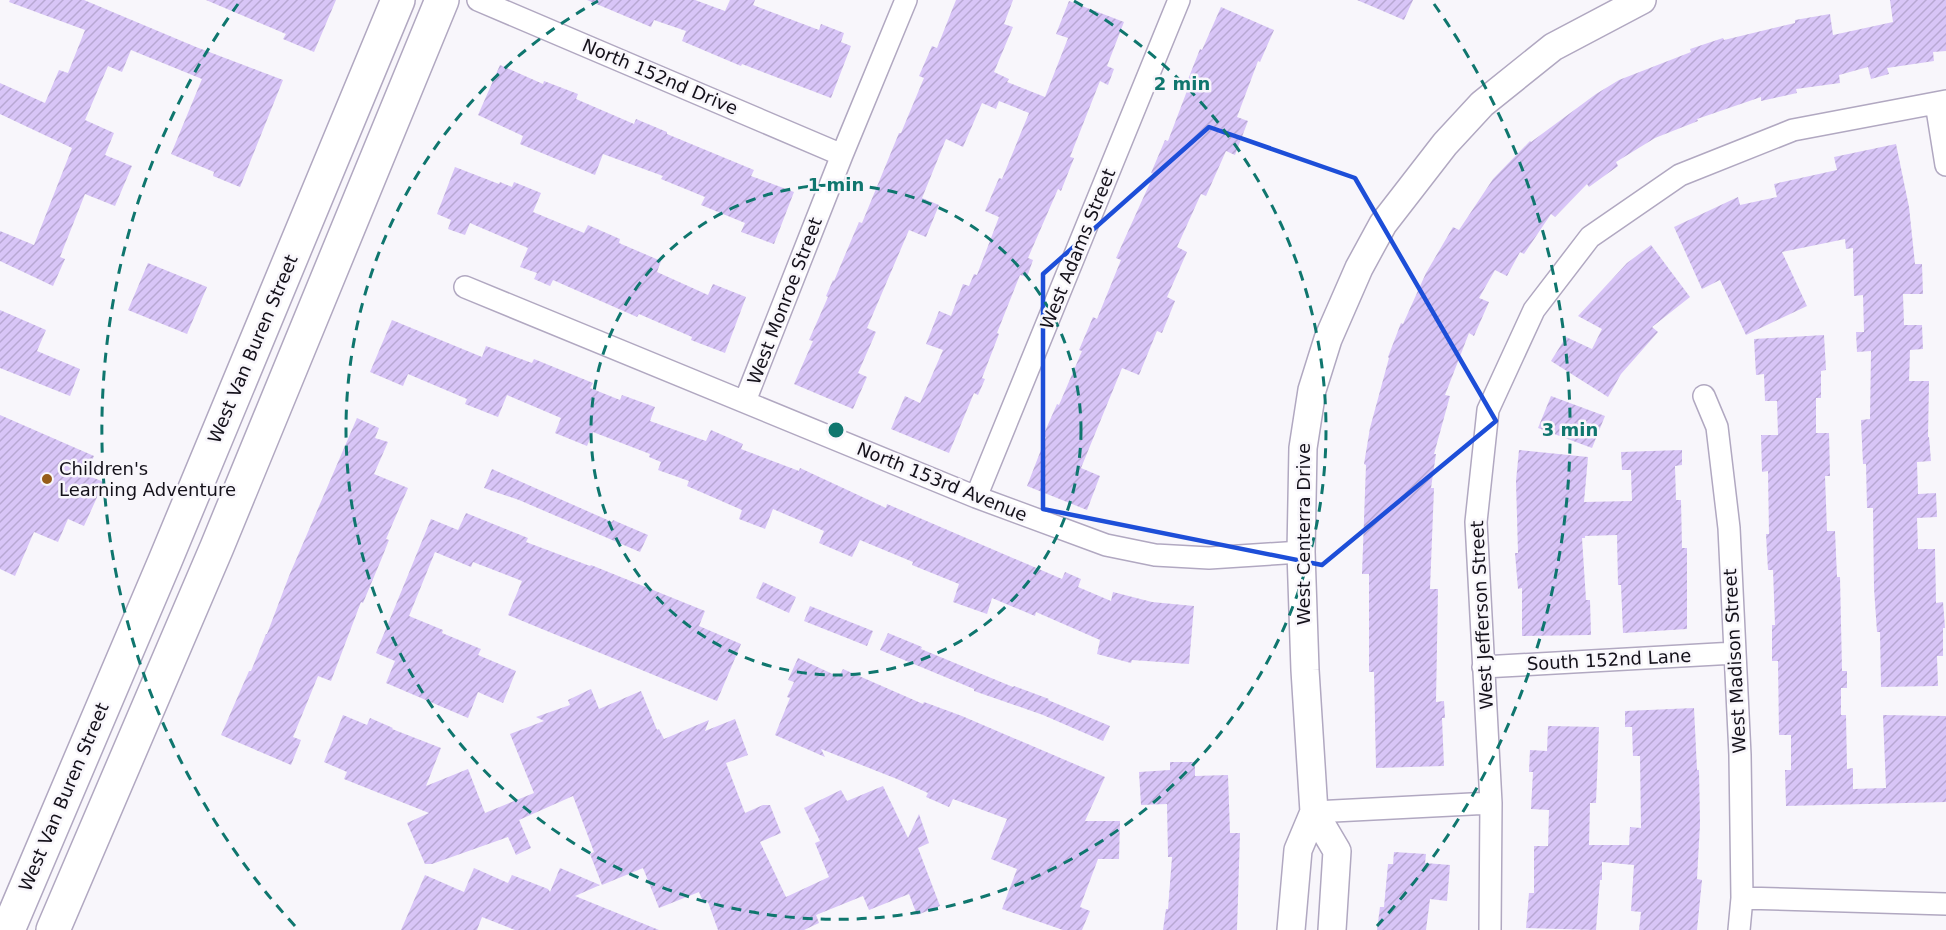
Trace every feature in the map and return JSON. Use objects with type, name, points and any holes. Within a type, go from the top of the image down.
[{"type":"main road","name":"West Van Buren Street","points":[[8,930],[165,561],[398,0]]},
{"type":"main road","points":[[53,930],[262,439],[442,0]]},
{"type":"main road","points":[[99,714],[140,730]]},
{"type":"street","name":"North 152nd Drive","points":[[478,0],[842,155]]},
{"type":"street","name":"West Monroe Street","points":[[745,401],[906,0]]},
{"type":"street","name":"West Adams Street","points":[[976,497],[1179,0]]},
{"type":"street","name":"West Centerra Drive","points":[[1292,930],[1298,850],[1314,812],[1305,670],[1301,552],[1303,448],[1312,390],[1328,339],[1359,268],[1383,224],[1438,152],[1482,104],[1553,47],[1642,0]]},
{"type":"street","points":[[1941,102],[1946,165]]},
{"type":"street","name":"West Jefferson Street","points":[[1490,930],[1491,803],[1476,522],[1488,410],[1534,310],[1590,237],[1680,175],[1792,130],[1941,102]]},
{"type":"street","name":"North 153rd Avenue","points":[[465,287],[976,497],[1106,545],[1155,555],[1209,558],[1301,552]]},
{"type":"street","name":"West Madison Street","points":[[1704,396],[1717,427],[1729,528],[1740,755],[1742,898],[1739,930]]},
{"type":"street","name":"South 152nd Lane","points":[[1483,667],[1735,653]]},
{"type":"street","points":[[1314,812],[1491,803]]},
{"type":"street","name":"West Centerra Drive","points":[[1314,812],[1337,851],[1332,930]]},
{"type":"street","points":[[1742,898],[1946,904]]},
{"type":"highlighted area","points":[[1209,127],[1355,178],[1496,421],[1322,565],[1043,509],[1043,274]]},
{"type":"building","points":[[10,0],[84,0],[196,47],[283,80],[240,187],[213,176],[214,172],[171,154],[202,79],[131,50],[122,72],[108,66],[85,120],[114,133],[105,155],[132,166],[115,206],[85,194],[60,257],[65,259],[53,286],[0,261],[0,231],[34,245],[72,148],[0,114],[0,83],[45,103],[59,70],[68,73],[85,30],[9,2]]},
{"type":"building","points":[[206,0],[336,0],[314,52],[283,39],[286,34]]},
{"type":"building","points":[[587,0],[695,0],[725,11],[730,0],[755,0],[753,5],[819,30],[821,24],[844,33],[841,42],[851,46],[831,98],[742,64],[741,66],[682,41],[686,31],[654,20],[651,27]]},
{"type":"building","points":[[956,0],[1013,0],[1004,24],[1013,27],[994,72],[1009,79],[1007,82],[1045,97],[1068,38],[1056,34],[1069,1],[1124,22],[1107,66],[1114,69],[1108,85],[1100,81],[1070,157],[1074,158],[1061,191],[1058,189],[1028,258],[1033,260],[1027,277],[1020,275],[997,333],[999,334],[982,378],[985,379],[978,395],[974,393],[949,453],[891,429],[905,396],[920,403],[943,350],[926,344],[939,311],[951,316],[963,284],[969,286],[974,274],[977,275],[999,217],[985,211],[999,178],[1002,179],[1029,113],[999,101],[996,109],[982,103],[963,147],[946,139],[922,198],[939,205],[926,237],[909,230],[867,328],[876,332],[858,373],[867,377],[853,409],[794,384],[813,341],[809,340],[828,297],[826,296],[859,222],[862,223],[924,78],[919,76],[932,46],[937,48]]},
{"type":"building","points":[[1357,0],[1413,0],[1404,20]]},
{"type":"building","points":[[1890,0],[1946,0],[1946,51],[1933,52],[1934,61],[1887,68],[1889,74],[1871,79],[1868,67],[1839,75],[1840,83],[1796,89],[1797,93],[1761,101],[1761,97],[1697,119],[1698,121],[1655,138],[1616,162],[1618,166],[1589,187],[1587,184],[1555,217],[1551,214],[1524,254],[1520,252],[1507,276],[1495,270],[1479,298],[1489,302],[1474,336],[1469,333],[1445,395],[1450,396],[1434,454],[1436,454],[1431,488],[1434,488],[1430,589],[1438,589],[1436,702],[1444,701],[1445,718],[1442,718],[1444,766],[1376,768],[1374,672],[1369,672],[1369,574],[1362,574],[1366,465],[1364,464],[1370,428],[1388,357],[1401,323],[1403,324],[1426,273],[1453,227],[1459,230],[1493,179],[1530,141],[1619,80],[1691,52],[1690,49],[1723,38],[1724,40],[1795,23],[1795,20],[1830,14],[1833,35],[1893,22]]},
{"type":"building","points":[[1221,7],[1274,30],[1260,62],[1258,61],[1237,117],[1248,121],[1235,155],[1226,151],[1206,196],[1201,194],[1177,247],[1187,252],[1167,297],[1175,301],[1162,333],[1157,331],[1139,375],[1122,368],[1081,468],[1100,476],[1087,510],[1027,486],[1046,437],[1043,436],[1082,351],[1079,350],[1093,317],[1097,319],[1121,260],[1116,258],[1154,174],[1151,173],[1165,140],[1168,141],[1200,49],[1202,50]]},
{"type":"building","points":[[500,65],[543,84],[544,81],[578,94],[576,99],[634,124],[636,119],[667,132],[667,134],[754,170],[751,176],[794,192],[774,244],[741,232],[745,223],[701,205],[705,197],[661,179],[663,176],[603,154],[595,175],[520,144],[523,136],[478,115]]},
{"type":"building","points":[[1896,144],[1909,207],[1915,264],[1922,264],[1923,294],[1903,294],[1904,325],[1922,325],[1923,349],[1910,350],[1909,381],[1929,381],[1928,437],[1931,461],[1917,462],[1918,494],[1936,493],[1937,517],[1917,518],[1918,549],[1935,549],[1936,603],[1943,602],[1945,628],[1943,628],[1943,656],[1937,656],[1938,686],[1881,687],[1880,632],[1877,632],[1874,588],[1873,508],[1867,508],[1866,464],[1863,464],[1861,420],[1870,419],[1871,351],[1857,352],[1856,332],[1864,332],[1863,295],[1854,296],[1853,248],[1846,249],[1845,239],[1782,252],[1807,306],[1746,335],[1720,280],[1702,289],[1674,227],[1738,197],[1740,205],[1777,197],[1774,184],[1837,170],[1834,157]]},
{"type":"building","points":[[455,167],[499,184],[500,182],[512,187],[514,182],[541,193],[533,212],[584,233],[588,225],[620,239],[619,243],[661,261],[657,272],[708,295],[713,284],[746,297],[725,353],[691,340],[692,337],[639,314],[637,317],[553,280],[550,286],[534,279],[537,273],[520,267],[528,248],[470,223],[465,235],[448,229],[451,220],[437,214]]},
{"type":"building","points":[[1651,245],[1690,297],[1652,327],[1658,332],[1621,374],[1608,397],[1551,361],[1566,337],[1592,349],[1602,329],[1578,316],[1627,263]]},
{"type":"building","points":[[148,263],[207,287],[187,334],[128,310]]},
{"type":"building","points":[[0,310],[46,330],[37,351],[80,369],[70,396],[0,368]]},
{"type":"building","points":[[392,320],[482,357],[486,346],[532,363],[534,359],[593,383],[590,388],[620,400],[622,395],[655,407],[650,421],[706,441],[711,430],[743,444],[741,449],[799,471],[800,468],[886,508],[887,504],[1062,579],[1065,572],[1081,579],[1078,587],[1111,601],[1113,592],[1152,602],[1194,606],[1189,664],[1132,660],[1131,663],[1097,654],[1100,640],[1036,612],[1035,616],[992,598],[987,614],[953,602],[959,584],[860,540],[852,557],[819,543],[824,531],[773,509],[765,529],[739,519],[742,510],[687,486],[689,481],[658,470],[661,462],[649,457],[650,454],[593,432],[587,446],[555,433],[561,418],[507,395],[498,417],[465,404],[467,399],[408,374],[403,386],[370,372]]},
{"type":"building","points":[[1824,335],[1826,370],[1821,371],[1821,398],[1816,398],[1816,433],[1829,433],[1830,476],[1825,476],[1827,531],[1835,531],[1837,577],[1840,577],[1842,671],[1847,671],[1847,688],[1841,688],[1841,715],[1846,715],[1847,769],[1853,768],[1853,789],[1886,788],[1883,715],[1946,716],[1946,802],[1786,806],[1785,770],[1791,770],[1791,735],[1779,735],[1778,661],[1772,661],[1772,625],[1775,625],[1773,570],[1768,570],[1766,534],[1769,534],[1768,471],[1762,472],[1761,435],[1778,435],[1777,401],[1765,401],[1764,374],[1756,375],[1754,339]]},
{"type":"building","points":[[1551,396],[1605,416],[1592,448],[1538,428]]},
{"type":"building","name":"Children's Learning Adventure","points":[[0,415],[94,456],[86,475],[104,482],[84,526],[68,519],[58,542],[34,532],[15,576],[0,569]]},
{"type":"building","points":[[357,418],[379,428],[375,438],[388,442],[374,474],[408,488],[331,681],[318,676],[293,737],[301,740],[291,765],[221,735],[267,634],[289,576]]},
{"type":"building","points":[[1519,450],[1588,457],[1584,502],[1632,501],[1631,470],[1622,470],[1621,452],[1682,450],[1682,465],[1675,466],[1676,500],[1681,500],[1682,548],[1687,548],[1687,629],[1623,633],[1621,585],[1618,585],[1617,535],[1585,536],[1582,538],[1586,600],[1590,600],[1591,635],[1522,636],[1522,588],[1518,589],[1515,553],[1518,553],[1516,481]]},
{"type":"building","points":[[492,469],[612,522],[613,520],[648,535],[640,552],[519,500],[484,488]]},
{"type":"building","points":[[466,513],[528,538],[526,542],[591,565],[705,611],[699,626],[741,644],[717,701],[508,615],[522,581],[473,562],[471,567],[435,552],[409,616],[481,649],[478,655],[516,671],[503,703],[478,692],[468,718],[386,683],[395,661],[376,653],[431,519],[458,530]]},
{"type":"building","points":[[763,582],[796,597],[789,613],[756,598]]},
{"type":"building","points":[[810,606],[873,631],[867,646],[804,621]]},
{"type":"building","points":[[888,633],[922,647],[921,649],[1013,687],[1049,699],[1110,726],[1103,741],[1043,715],[974,691],[974,689],[880,650]]},
{"type":"building","points":[[798,658],[839,677],[843,669],[923,704],[924,702],[962,716],[1105,777],[1085,821],[1120,821],[1119,859],[1098,859],[1080,907],[1090,911],[1082,930],[1063,930],[1002,909],[1017,869],[991,859],[1007,819],[953,799],[949,807],[926,797],[928,793],[897,779],[821,749],[825,757],[775,735],[790,698],[787,697],[794,682],[788,680]]},
{"type":"building","points":[[591,689],[599,709],[641,691],[657,730],[659,729],[664,739],[709,720],[705,731],[735,719],[748,755],[726,763],[745,813],[763,805],[770,805],[781,833],[760,842],[786,897],[829,877],[815,843],[820,841],[804,808],[841,790],[847,801],[883,786],[908,838],[919,814],[929,843],[918,848],[940,906],[917,915],[909,894],[869,910],[863,896],[816,915],[819,923],[804,930],[718,930],[708,902],[704,904],[699,892],[659,908],[643,868],[602,885],[590,854],[594,852],[573,796],[519,820],[531,848],[516,855],[508,837],[432,864],[425,864],[407,823],[429,813],[344,779],[347,772],[324,762],[343,715],[367,725],[370,718],[441,748],[426,786],[468,769],[485,813],[534,793],[510,734],[544,721],[536,717],[570,705],[568,700]]},
{"type":"building","points":[[1694,708],[1700,824],[1697,879],[1702,880],[1697,930],[1639,930],[1641,912],[1631,911],[1634,865],[1602,862],[1596,930],[1526,928],[1529,893],[1534,893],[1534,846],[1548,846],[1549,810],[1531,809],[1533,772],[1529,772],[1530,750],[1547,751],[1548,726],[1599,727],[1596,803],[1590,803],[1589,845],[1629,845],[1630,827],[1641,828],[1640,756],[1633,756],[1632,727],[1625,727],[1625,711]]},
{"type":"building","points":[[1170,762],[1195,762],[1195,776],[1228,775],[1230,833],[1240,833],[1237,930],[1163,930],[1166,909],[1168,909],[1172,857],[1168,857],[1167,804],[1141,805],[1139,772],[1170,770]]},
{"type":"building","points":[[1394,852],[1426,854],[1425,863],[1450,865],[1447,901],[1430,899],[1426,930],[1377,930],[1380,907],[1384,907],[1388,864],[1393,864]]},
{"type":"building","points":[[474,868],[508,883],[512,875],[548,889],[550,892],[560,868],[600,885],[575,896],[659,930],[515,930],[482,917],[477,930],[401,930],[425,875],[464,892]]},
{"type":"place","name":"Children's Learning Adventure","points":[[47,479]]}]
